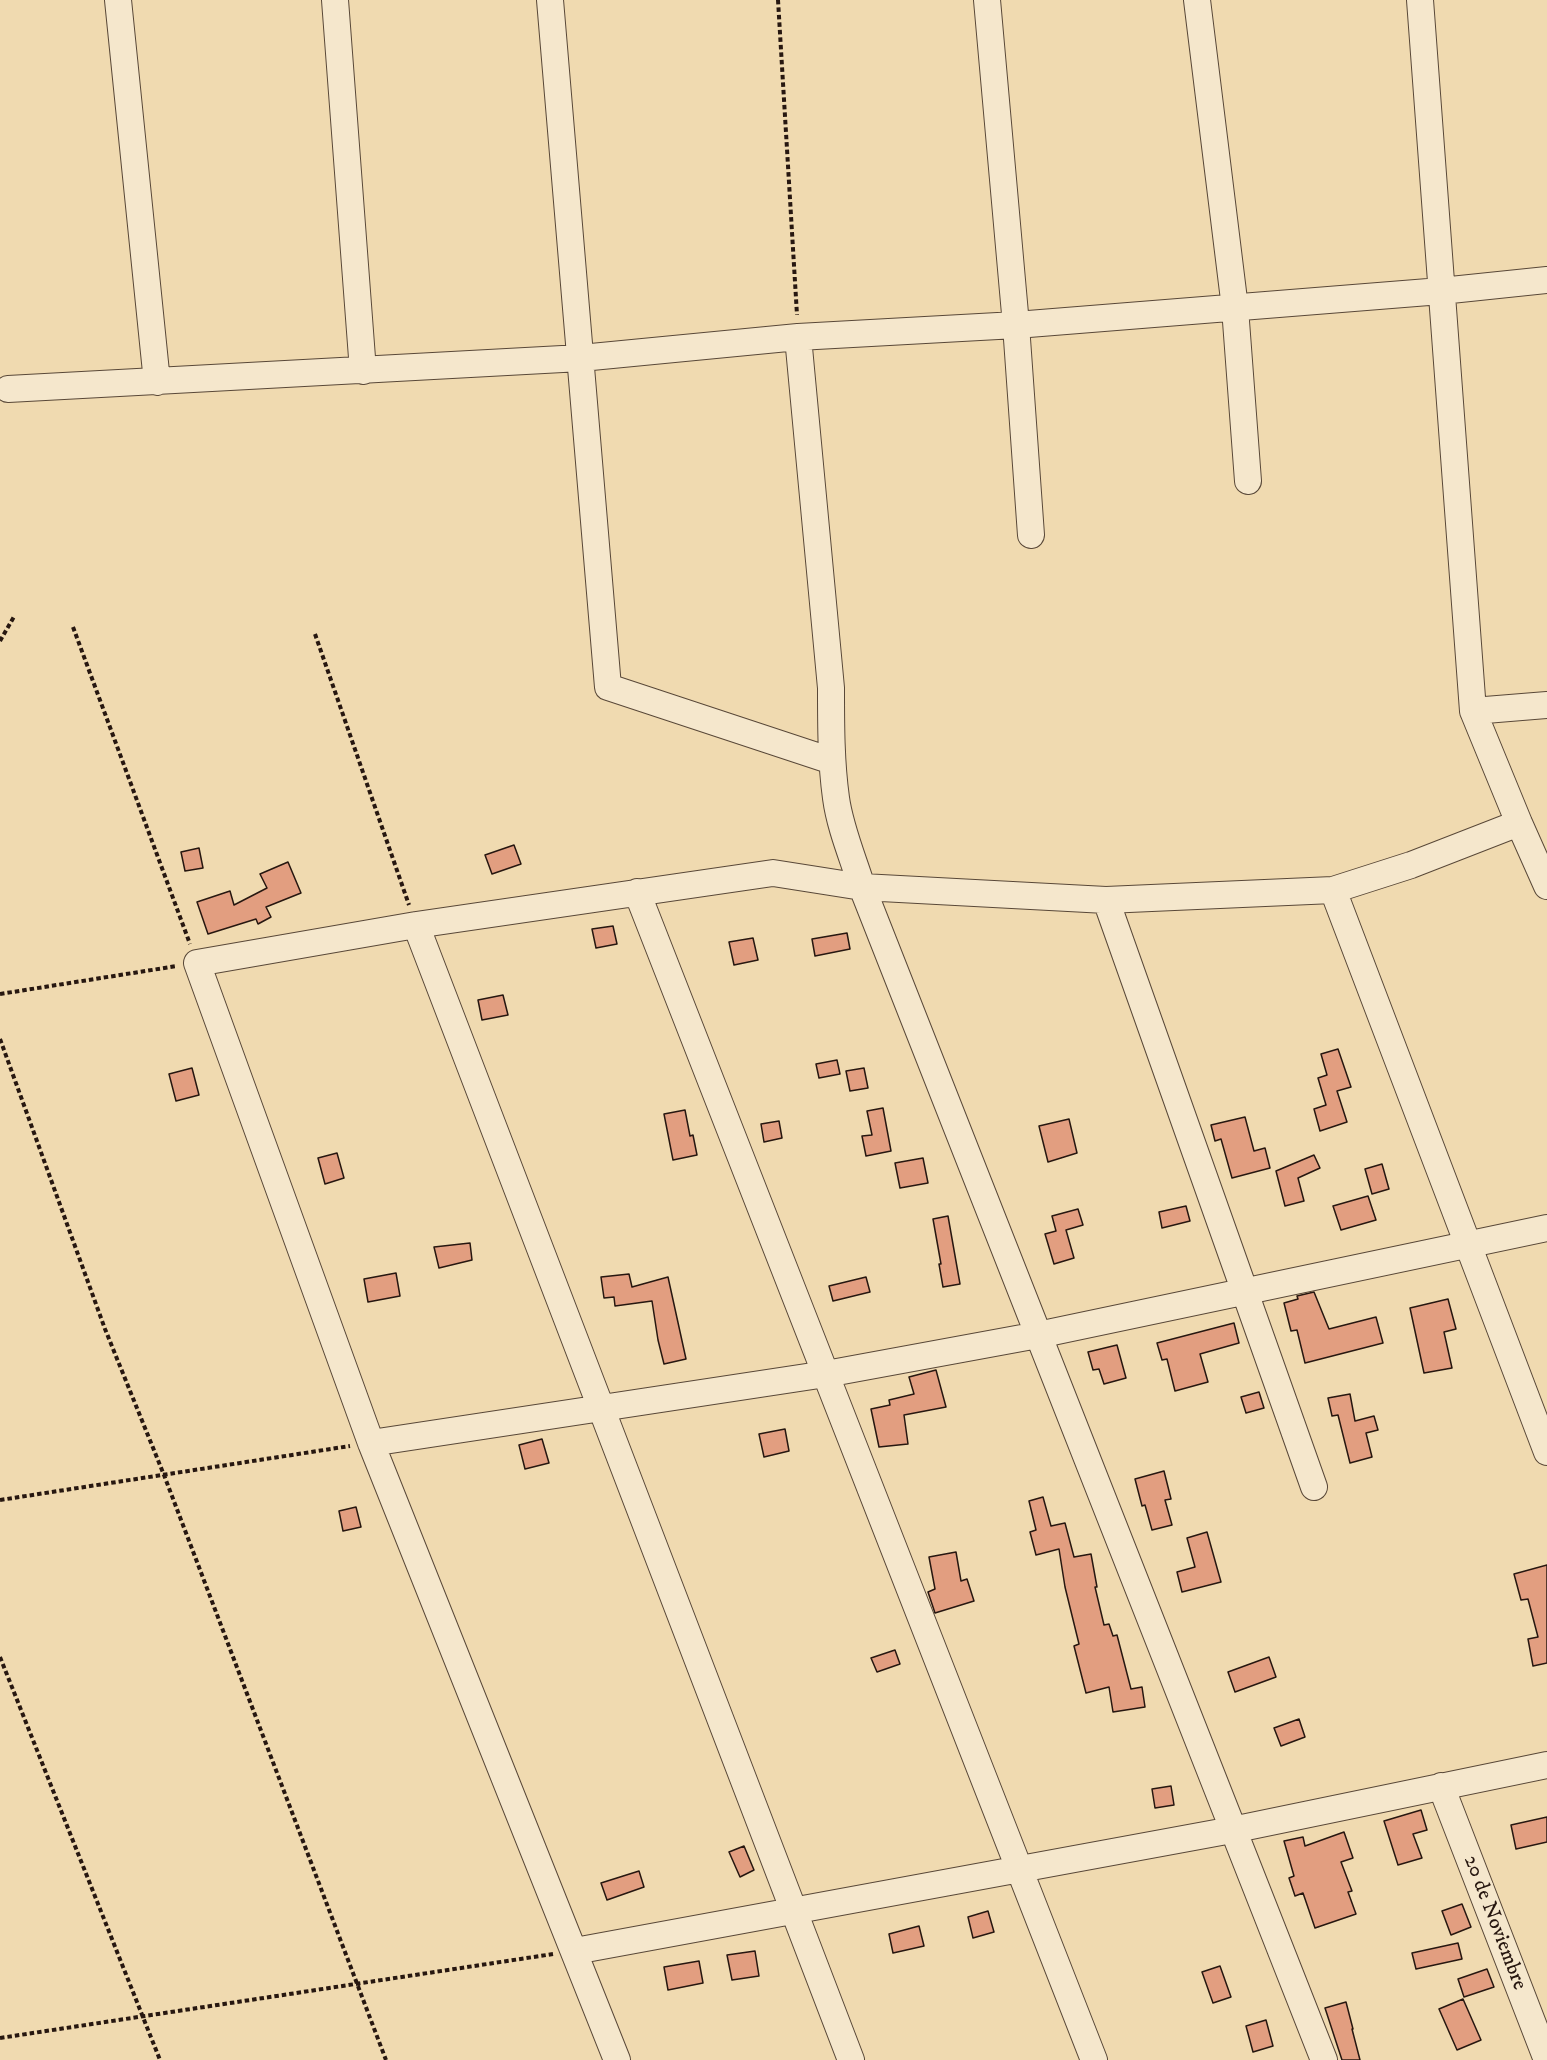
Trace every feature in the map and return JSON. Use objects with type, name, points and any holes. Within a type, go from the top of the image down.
[{"type":"street","points":[[118,0],[157,382]]},
{"type":"street","points":[[335,0],[363,371]]},
{"type":"street","points":[[550,0],[608,687],[832,761]]},
{"type":"street","points":[[987,0],[1016,325],[1031,535]]},
{"type":"street","points":[[1197,0],[1235,308],[1248,481]]},
{"type":"street","points":[[1420,0],[1473,711],[1547,886]]},
{"type":"street","points":[[8,389],[581,358],[798,337],[1016,325],[1441,291],[1547,280]]},
{"type":"street","points":[[798,337],[831,688],[832,761],[836,801],[862,887],[1324,2060]]},
{"type":"street","points":[[1473,711],[1547,705]]},
{"type":"street","points":[[617,2060],[371,1443],[197,963],[416,925],[773,873],[862,887],[1106,900],[1333,890],[1411,866],[1519,823]]},
{"type":"street","points":[[1333,890],[1547,1452]]},
{"type":"street","points":[[637,892],[1094,2060]]},
{"type":"street","points":[[1106,900],[1314,1487]]},
{"type":"street","points":[[416,925],[851,2060]]},
{"type":"street","points":[[371,1443],[826,1374],[1038,1335],[1547,1228]]},
{"type":"street","points":[[575,1951],[1232,1830],[1547,1765]]},
{"type":"street","name":"20 de Noviembre","points":[[1441,1786],[1547,2060]]},
{"type":"path","points":[[778,0],[798,337]]},
{"type":"path","points":[[0,641],[15,615]]},
{"type":"path","points":[[0,994],[197,963],[72,627]]},
{"type":"path","points":[[315,634],[416,925]]},
{"type":"path","points":[[0,1039],[105,1329],[164,1475],[386,2060]]},
{"type":"path","points":[[0,1500],[371,1443]]},
{"type":"path","points":[[0,1657],[160,2060]]},
{"type":"path","points":[[0,2038],[575,1951]]},
{"type":"building","points":[[514,845],[521,864],[492,874],[485,855]]},
{"type":"building","points":[[199,848],[203,868],[185,871],[181,852]]},
{"type":"building","points":[[288,862],[301,893],[266,907],[271,917],[258,924],[256,919],[208,934],[197,902],[230,891],[234,905],[267,888],[260,874]]},
{"type":"building","points":[[613,926],[617,944],[596,948],[592,929]]},
{"type":"building","points":[[847,933],[850,949],[815,956],[812,939]]},
{"type":"building","points":[[753,938],[758,960],[734,965],[729,942]]},
{"type":"building","points":[[503,995],[508,1015],[482,1020],[478,1000]]},
{"type":"building","points":[[1338,1049],[1351,1087],[1337,1091],[1347,1122],[1320,1131],[1314,1109],[1326,1105],[1318,1078],[1327,1075],[1321,1054]]},
{"type":"building","points":[[837,1060],[840,1074],[819,1078],[816,1064]]},
{"type":"building","points":[[192,1068],[199,1095],[176,1101],[169,1074]]},
{"type":"building","points":[[864,1068],[868,1088],[850,1091],[846,1071]]},
{"type":"building","points":[[883,1108],[891,1151],[866,1156],[862,1136],[872,1135],[867,1111]]},
{"type":"building","points":[[685,1110],[690,1136],[693,1135],[697,1155],[673,1160],[664,1114]]},
{"type":"building","points":[[1245,1117],[1254,1151],[1265,1148],[1270,1168],[1232,1178],[1221,1139],[1215,1141],[1211,1125]]},
{"type":"building","points":[[1069,1119],[1077,1153],[1048,1162],[1039,1126]]},
{"type":"building","points":[[779,1121],[782,1138],[764,1142],[761,1124]]},
{"type":"building","points":[[337,1153],[344,1178],[325,1184],[318,1158]]},
{"type":"building","points":[[1314,1155],[1320,1168],[1298,1178],[1304,1201],[1285,1206],[1276,1171]]},
{"type":"building","points":[[923,1158],[928,1183],[900,1188],[895,1163]]},
{"type":"building","points":[[1382,1164],[1389,1189],[1372,1194],[1365,1169]]},
{"type":"building","points":[[1368,1196],[1376,1220],[1341,1230],[1333,1206]]},
{"type":"building","points":[[1186,1206],[1190,1221],[1162,1228],[1159,1212]]},
{"type":"building","points":[[1078,1209],[1083,1225],[1066,1230],[1074,1258],[1054,1264],[1045,1234],[1056,1231],[1052,1216]]},
{"type":"building","points":[[948,1216],[960,1284],[943,1287],[933,1219]]},
{"type":"building","points":[[470,1243],[472,1260],[439,1268],[434,1247]]},
{"type":"building","points":[[396,1273],[400,1296],[368,1302],[364,1279]]},
{"type":"building","points":[[629,1274],[632,1287],[668,1277],[686,1359],[664,1364],[652,1301],[615,1306],[614,1297],[604,1298],[601,1277]]},
{"type":"building","points":[[866,1277],[870,1292],[833,1301],[829,1286]]},
{"type":"building","points":[[1314,1292],[1329,1329],[1376,1317],[1383,1343],[1305,1363],[1297,1330],[1291,1331],[1284,1303],[1298,1299],[1297,1296]]},
{"type":"building","points":[[1448,1299],[1456,1329],[1444,1332],[1452,1368],[1424,1373],[1410,1308]]},
{"type":"building","points":[[1234,1323],[1239,1343],[1200,1354],[1208,1382],[1175,1391],[1167,1359],[1162,1360],[1157,1343]]},
{"type":"building","points":[[1117,1345],[1126,1378],[1104,1384],[1099,1369],[1093,1370],[1088,1352]]},
{"type":"building","points":[[936,1370],[946,1407],[904,1415],[908,1444],[879,1447],[871,1409],[890,1405],[889,1400],[914,1394],[909,1377]]},
{"type":"building","points":[[1259,1392],[1264,1408],[1246,1413],[1241,1397]]},
{"type":"building","points":[[1350,1394],[1355,1421],[1374,1416],[1378,1430],[1366,1433],[1372,1457],[1350,1463],[1338,1415],[1332,1416],[1328,1398]]},
{"type":"building","points":[[785,1429],[789,1451],[764,1457],[759,1434]]},
{"type":"building","points":[[542,1439],[549,1463],[525,1469],[519,1445]]},
{"type":"building","points":[[1164,1471],[1171,1499],[1165,1500],[1172,1525],[1152,1530],[1145,1505],[1142,1506],[1135,1479]]},
{"type":"building","points":[[1043,1497],[1051,1526],[1065,1523],[1074,1557],[1091,1554],[1097,1587],[1095,1587],[1104,1625],[1109,1624],[1113,1636],[1117,1635],[1131,1689],[1142,1687],[1145,1707],[1113,1712],[1109,1687],[1086,1693],[1074,1646],[1079,1644],[1065,1587],[1059,1549],[1036,1555],[1030,1532],[1036,1530],[1029,1501]]},
{"type":"building","points":[[356,1507],[361,1527],[343,1531],[339,1511]]},
{"type":"building","points":[[1207,1532],[1221,1582],[1182,1592],[1177,1572],[1195,1567],[1187,1538]]},
{"type":"building","points":[[956,1552],[961,1581],[967,1579],[974,1601],[935,1613],[928,1592],[935,1589],[929,1557]]},
{"type":"building","points":[[1547,1565],[1547,1663],[1533,1666],[1528,1639],[1538,1637],[1528,1599],[1521,1600],[1514,1574]]},
{"type":"building","points":[[895,1650],[900,1664],[877,1672],[871,1658]]},
{"type":"building","points":[[1269,1657],[1276,1677],[1235,1692],[1228,1672]]},
{"type":"building","points":[[1299,1719],[1305,1737],[1281,1746],[1274,1728]]},
{"type":"building","points":[[1171,1786],[1174,1805],[1155,1808],[1152,1789]]},
{"type":"building","points":[[1421,1810],[1427,1830],[1413,1834],[1422,1858],[1398,1865],[1384,1821]]},
{"type":"building","points":[[1547,1817],[1547,1842],[1516,1849],[1511,1825]]},
{"type":"building","points":[[1344,1832],[1353,1858],[1341,1862],[1352,1891],[1348,1892],[1356,1914],[1315,1928],[1303,1893],[1295,1896],[1289,1878],[1294,1876],[1284,1841],[1303,1837],[1305,1846]]},
{"type":"building","points":[[744,1846],[754,1870],[740,1877],[729,1852]]},
{"type":"building","points":[[639,1871],[644,1887],[607,1900],[601,1883]]},
{"type":"building","points":[[1462,1904],[1471,1927],[1451,1935],[1442,1911]]},
{"type":"building","points":[[988,1911],[994,1932],[973,1938],[968,1917]]},
{"type":"building","points":[[919,1926],[924,1946],[893,1953],[889,1934]]},
{"type":"building","points":[[1458,1943],[1462,1959],[1416,1969],[1412,1953]]},
{"type":"building","points":[[755,1951],[759,1976],[732,1980],[727,1955]]},
{"type":"building","points":[[699,1961],[703,1983],[668,1990],[664,1967]]},
{"type":"building","points":[[1220,1966],[1231,1997],[1213,2003],[1202,1972]]},
{"type":"building","points":[[1487,1969],[1494,1987],[1464,1997],[1458,1979]]},
{"type":"building","points":[[1463,1999],[1481,2040],[1457,2050],[1439,2009]]},
{"type":"building","points":[[1346,2002],[1360,2060],[1342,2060],[1325,2008]]},
{"type":"building","points":[[1266,2020],[1273,2046],[1253,2052],[1246,2026]]}]
